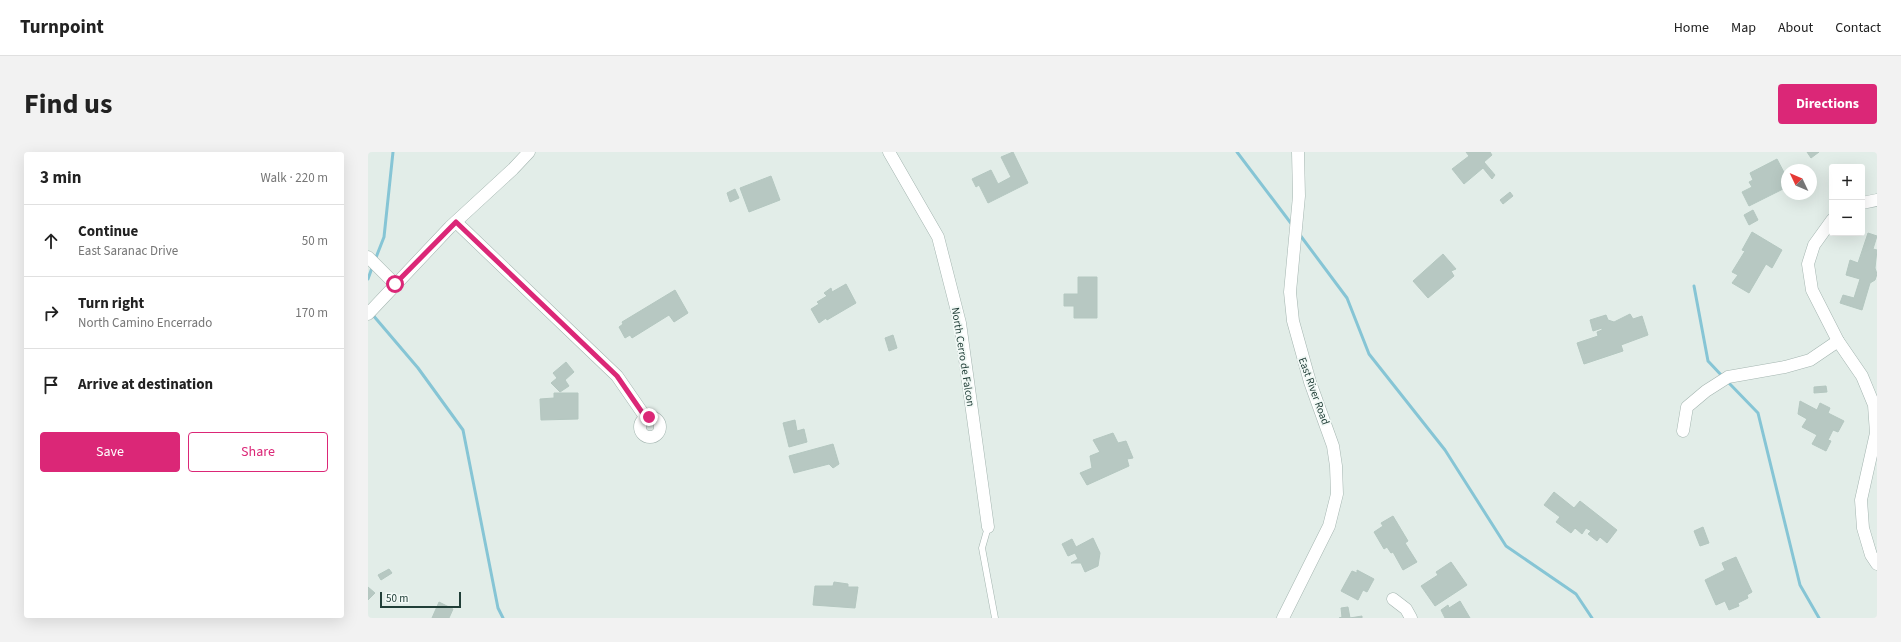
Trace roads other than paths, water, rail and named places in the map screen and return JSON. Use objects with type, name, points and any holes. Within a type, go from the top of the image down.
[{"type":"street","name":"North Cerro de Falcon","points":[[889,152],[938,237],[960,323],[988,527]]},
{"type":"street","name":"East River Road","points":[[1283,618],[1329,526],[1337,494],[1336,466],[1333,446],[1310,382],[1292,321],[1290,292],[1299,196],[1298,152]]},
{"type":"street","points":[[368,314],[395,284],[456,222],[513,169],[527,153]]},
{"type":"street","points":[[1865,202],[1877,200]]},
{"type":"street","points":[[456,222],[617,376],[646,418]]},
{"type":"street","points":[[1829,222],[1814,245],[1808,264],[1812,290],[1838,341],[1862,376],[1874,405],[1876,433],[1861,500],[1863,528],[1871,555],[1877,564]]},
{"type":"street","points":[[368,257],[395,284]]},
{"type":"street","points":[[1683,432],[1687,407],[1706,391],[1728,377],[1785,368],[1810,360],[1838,341]]},
{"type":"street","points":[[1393,599],[1406,609],[1411,618]]},
{"type":"lane","points":[[988,527],[982,548],[995,618]]},
{"type":"waterway","points":[[375,260],[384,237],[393,152]]},
{"type":"waterway","points":[[1237,152],[1293,226]]},
{"type":"waterway","points":[[1300,235],[1347,298],[1369,354],[1445,450],[1506,546],[1576,594],[1592,618]]},
{"type":"waterway","points":[[368,279],[373,265]]},
{"type":"waterway","points":[[1694,286],[1708,361],[1723,377]]},
{"type":"waterway","points":[[372,314],[418,368],[463,430],[498,608],[503,618]]},
{"type":"waterway","points":[[1727,381],[1758,413],[1800,585],[1819,618]]}]
